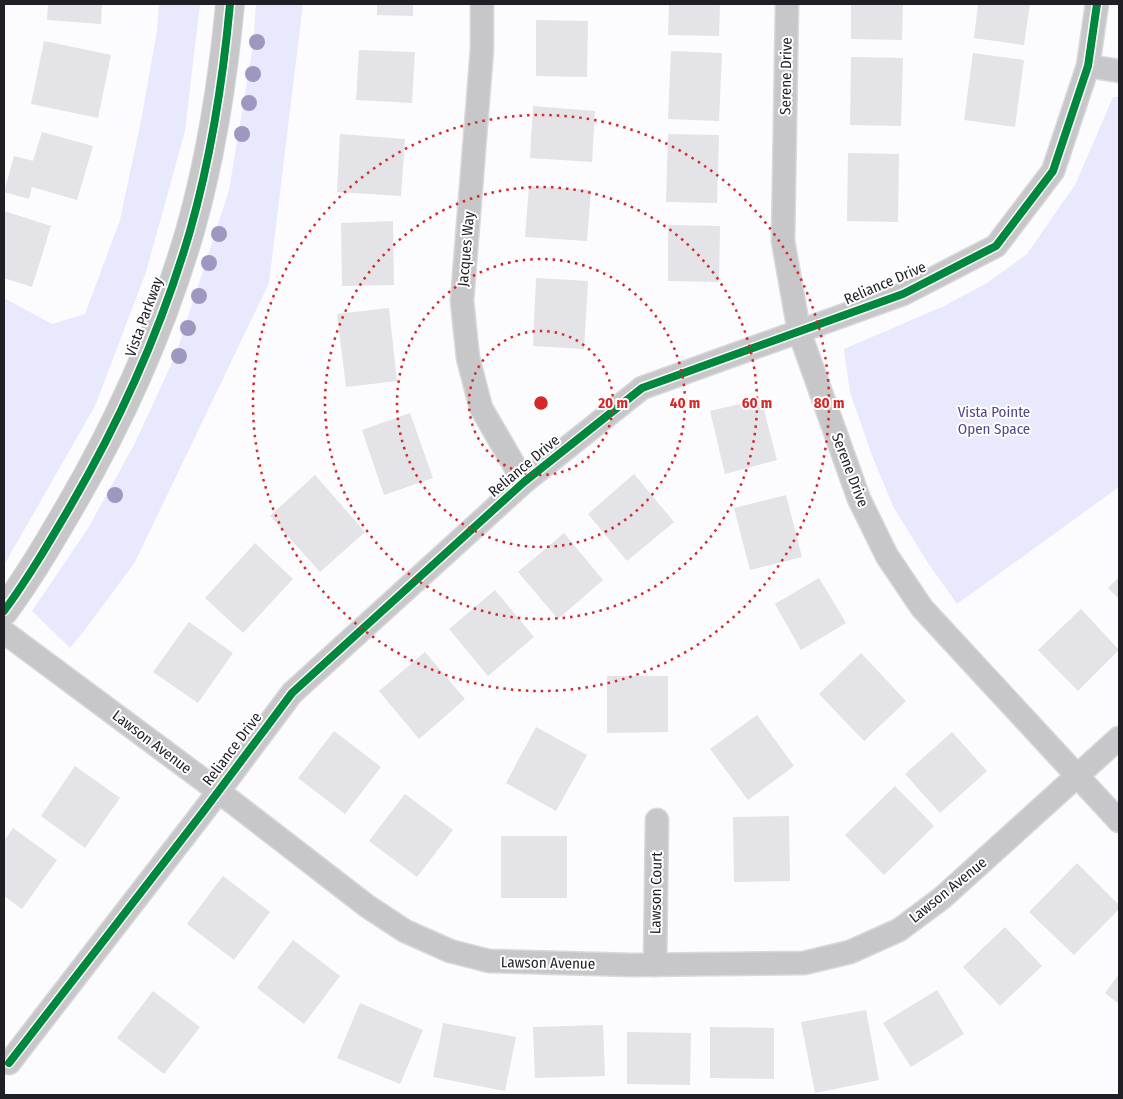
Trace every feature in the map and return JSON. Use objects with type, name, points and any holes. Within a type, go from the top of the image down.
[{"type":"street","name":"Vista Parkway","points":[[4,610],[46,548],[95,464],[132,387],[161,317],[190,231],[208,157],[226,50],[230,4]]},
{"type":"street","name":"Jacques Way","points":[[482,4],[482,49],[462,301],[468,358],[481,408],[524,482]]},
{"type":"street","name":"Serene Drive","points":[[787,4],[783,240],[799,331],[859,499],[887,556],[922,608],[1119,821]]},
{"type":"street","name":"Reliance Drive","points":[[9,1064],[292,693],[524,482],[642,388],[903,294],[996,246],[1053,171],[1088,66],[1097,4]]},
{"type":"street","points":[[1088,66],[1119,71]]},
{"type":"street","name":"Lawson Avenue","points":[[4,632],[218,791],[367,906],[404,931],[450,951],[489,961],[655,965],[804,963],[850,952],[899,930],[942,898],[1119,738]]},
{"type":"street","name":"Lawson Court","points":[[655,965],[657,820]]},
{"type":"green space","points":[[159,4],[200,4],[185,131],[146,272],[95,406],[4,565],[4,298],[52,324],[85,314],[120,220],[141,121],[157,31]]},
{"type":"green space","points":[[256,4],[303,4],[269,283],[135,562],[70,648],[32,611],[87,530],[135,443],[176,354],[229,190],[253,45]]},
{"type":"green space","name":"Vista Pointe Open Space","points":[[1113,97],[1119,97],[1119,487],[957,604],[928,563],[894,508],[872,456],[850,392],[844,349],[944,306],[987,283],[1027,254],[1075,185]]},
{"type":"building","points":[[48,4],[102,4],[101,24],[47,20]]},
{"type":"building","points":[[377,4],[413,4],[413,16],[377,15]]},
{"type":"building","points":[[669,4],[720,4],[719,36],[668,35]]},
{"type":"building","points":[[851,4],[903,4],[902,40],[851,39]]},
{"type":"building","points":[[978,4],[1030,4],[1024,45],[974,38]]},
{"type":"building","points":[[536,20],[588,21],[587,77],[536,76]]},
{"type":"building","points":[[44,41],[111,55],[98,118],[31,104]]},
{"type":"building","points":[[359,50],[415,52],[412,103],[356,100]]},
{"type":"building","points":[[671,51],[722,53],[719,121],[668,119]]},
{"type":"building","points":[[973,53],[1024,60],[1015,127],[964,120]]},
{"type":"building","points":[[851,57],[903,58],[901,126],[850,125]]},
{"type":"building","points":[[533,106],[595,111],[592,162],[530,158]]},
{"type":"building","points":[[42,132],[93,146],[77,200],[32,187],[29,199],[4,192],[14,156],[33,161]]},
{"type":"building","points":[[340,134],[405,139],[401,196],[337,192]]},
{"type":"building","points":[[668,134],[719,135],[717,203],[666,202]]},
{"type":"building","points":[[848,153],[899,154],[898,222],[847,221]]},
{"type":"building","points":[[529,186],[591,190],[587,241],[525,237]]},
{"type":"building","points":[[4,211],[51,226],[32,287],[4,278]]},
{"type":"building","points":[[393,221],[394,285],[342,286],[341,223]]},
{"type":"building","points":[[668,225],[720,226],[719,282],[668,281]]},
{"type":"building","points":[[536,278],[588,281],[584,349],[533,346]]},
{"type":"building","points":[[389,308],[397,381],[346,387],[337,314]]},
{"type":"building","points":[[761,399],[777,460],[725,474],[710,411]]},
{"type":"building","points":[[410,413],[433,478],[384,495],[362,430]]},
{"type":"building","points":[[634,474],[674,522],[627,561],[588,514]]},
{"type":"building","points":[[315,475],[365,532],[320,572],[270,516]]},
{"type":"building","points":[[786,495],[802,557],[750,570],[734,508]]},
{"type":"building","points":[[564,533],[603,580],[558,619],[518,572]]},
{"type":"building","points":[[255,543],[293,579],[243,633],[205,598]]},
{"type":"building","points":[[1119,577],[1119,599],[1108,588]]},
{"type":"building","points":[[819,578],[846,623],[801,650],[775,604]]},
{"type":"building","points":[[495,590],[534,637],[488,676],[449,629]]},
{"type":"building","points":[[1081,609],[1119,650],[1078,691],[1038,650]]},
{"type":"building","points":[[189,622],[233,653],[198,703],[153,672]]},
{"type":"building","points":[[425,652],[465,699],[419,739],[379,691]]},
{"type":"building","points":[[861,653],[906,701],[864,741],[819,694]]},
{"type":"building","points":[[607,676],[668,676],[668,732],[607,733]]},
{"type":"building","points":[[757,715],[794,766],[748,800],[710,749]]},
{"type":"building","points":[[536,727],[587,755],[556,811],[506,783]]},
{"type":"building","points":[[334,731],[381,767],[345,814],[298,778]]},
{"type":"building","points":[[952,732],[987,771],[940,813],[905,774]]},
{"type":"building","points":[[75,766],[120,798],[85,848],[41,816]]},
{"type":"building","points":[[895,786],[934,826],[884,875],[845,835]]},
{"type":"building","points":[[405,794],[453,830],[417,877],[369,841]]},
{"type":"building","points":[[789,816],[790,881],[734,882],[733,817]]},
{"type":"building","points":[[13,828],[57,860],[22,909],[4,896],[4,841]]},
{"type":"building","points":[[501,836],[567,836],[567,898],[501,898]]},
{"type":"building","points":[[1077,863],[1119,905],[1119,909],[1074,955],[1029,912]]},
{"type":"building","points":[[223,876],[270,912],[234,960],[187,924]]},
{"type":"building","points":[[1005,927],[1042,966],[1000,1006],[963,967]]},
{"type":"building","points":[[293,940],[340,976],[304,1024],[257,988]]},
{"type":"building","points":[[1119,974],[1119,1004],[1105,993]]},
{"type":"building","points":[[937,990],[964,1034],[911,1067],[883,1023]]},
{"type":"building","points":[[153,991],[200,1027],[164,1074],[117,1038]]},
{"type":"building","points":[[360,1003],[423,1030],[400,1084],[337,1058]]},
{"type":"building","points":[[866,1010],[879,1080],[815,1093],[801,1022]]},
{"type":"building","points":[[443,1023],[516,1037],[505,1091],[433,1077]]},
{"type":"building","points":[[603,1025],[605,1076],[535,1078],[533,1027]]},
{"type":"building","points":[[710,1027],[774,1028],[774,1079],[710,1078]]},
{"type":"building","points":[[627,1032],[691,1033],[690,1085],[627,1084]]},
{"type":"cycle path","points":[[4,611],[71,505],[107,439],[139,372],[167,302],[190,231],[210,147],[220,90],[230,4]]},
{"type":"cycle path","points":[[9,1063],[203,812],[292,693],[524,482],[642,388],[903,294],[996,246],[1053,171],[1088,66],[1097,4]]}]
